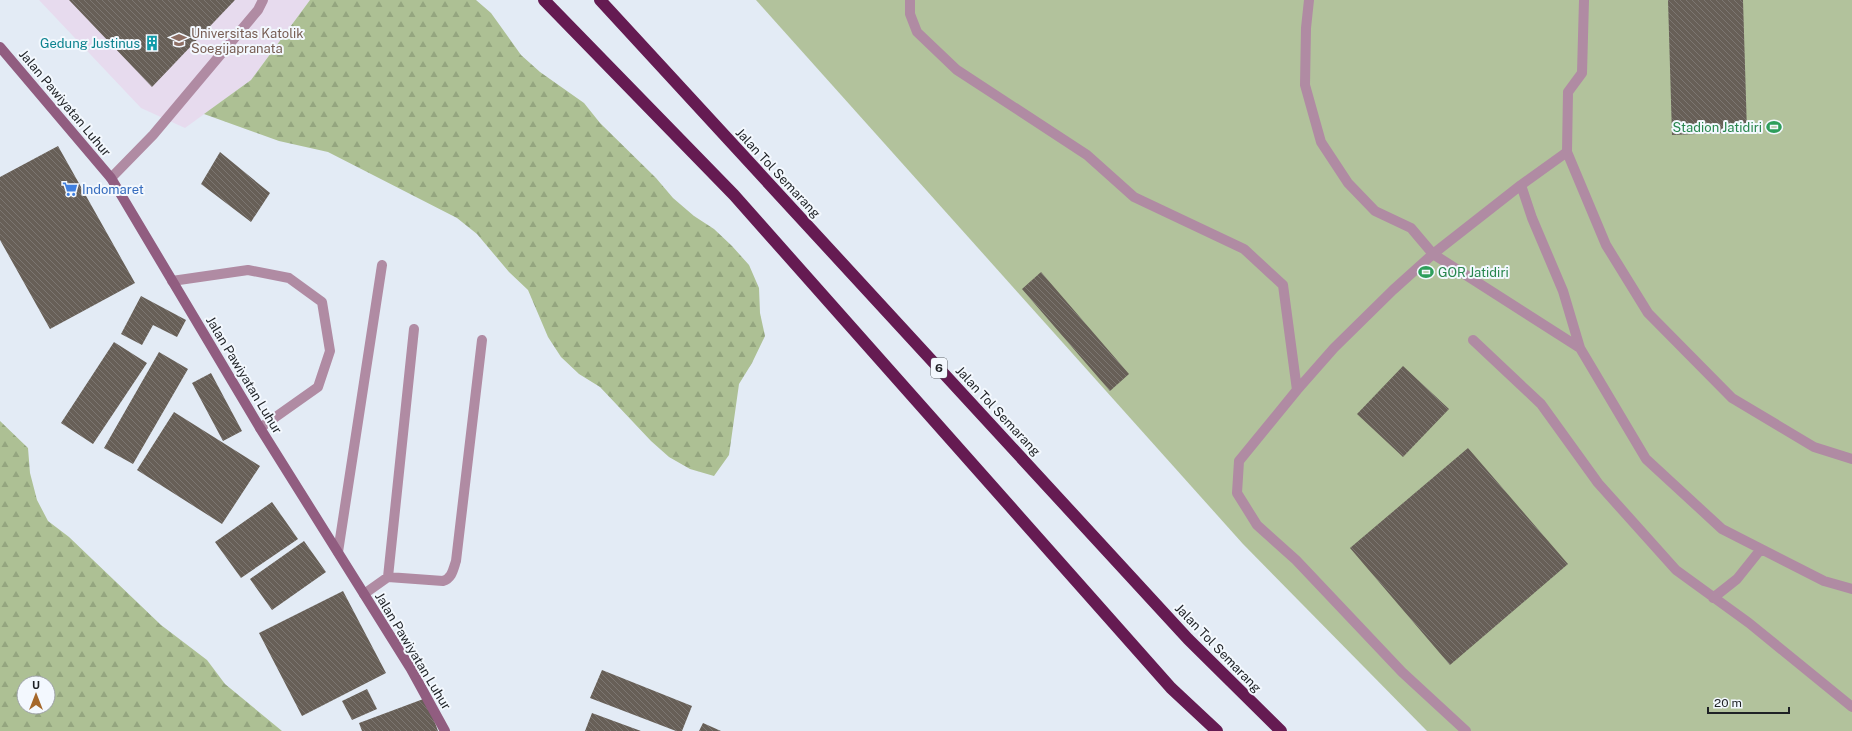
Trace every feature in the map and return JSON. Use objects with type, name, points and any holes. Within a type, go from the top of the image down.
[{"type":"highway","points":[[544,0],[734,195],[1171,688],[1217,731]]},
{"type":"highway","name":"Jalan Tol Semarang","points":[[600,0],[1188,639],[1281,731]]},
{"type":"main road","name":"Jalan Pawiyatan Luhur","points":[[0,47],[111,178],[260,428],[411,669],[445,731]]},
{"type":"lane","points":[[111,178],[153,135],[258,10],[262,0]]},
{"type":"lane","points":[[910,0],[910,14],[917,32],[957,70],[1087,155],[1134,197],[1244,249],[1284,285],[1297,390]]},
{"type":"lane","points":[[1309,0],[1306,28],[1305,85],[1321,142],[1348,182],[1375,211],[1411,228],[1433,254],[1580,348]]},
{"type":"lane","points":[[1584,0],[1582,73],[1568,92],[1567,152],[1606,245],[1648,313],[1732,398],[1814,447],[1852,459]]},
{"type":"lane","points":[[1466,731],[1402,672],[1296,560],[1256,525],[1237,493],[1239,461],[1297,390],[1334,348],[1393,290],[1433,254],[1521,185],[1567,152]]},
{"type":"lane","points":[[1521,185],[1532,218],[1563,291],[1580,348],[1646,459],[1722,528],[1824,581],[1852,589]]},
{"type":"lane","points":[[338,552],[382,265]]},
{"type":"lane","points":[[172,281],[248,270],[290,278],[322,302],[330,352],[318,387],[260,428]]},
{"type":"lane","points":[[388,577],[414,329]]},
{"type":"lane","points":[[364,594],[388,577],[443,581],[452,574],[457,553],[482,340]]},
{"type":"lane","points":[[1473,340],[1541,404],[1598,483],[1676,570],[1713,598],[1750,623],[1852,708]]},
{"type":"lane","points":[[1713,598],[1737,579],[1761,549]]},
{"type":"shaded area","name":"Universitas Katolik Soegijapranata","points":[[39,0],[310,0],[251,80],[185,128],[141,108]]},
{"type":"green space","points":[[310,0],[476,0],[491,13],[521,55],[540,72],[584,103],[600,123],[656,178],[673,198],[694,216],[714,229],[749,265],[759,288],[760,313],[765,336],[752,363],[739,384],[729,455],[714,476],[690,469],[669,457],[651,441],[600,387],[579,374],[561,357],[548,337],[528,290],[509,272],[477,234],[457,218],[328,152],[279,141],[204,114],[251,80]]},
{"type":"green space","name":"GOR Jatidiri","points":[[756,0],[1852,0],[1852,731],[1427,731],[1243,544]]},
{"type":"green space","points":[[0,421],[28,448],[30,473],[37,500],[48,521],[69,537],[161,625],[207,660],[225,684],[282,731],[0,731]]},
{"type":"building","name":"Gedung Justinus","points":[[69,0],[235,0],[152,87]]},
{"type":"building","points":[[1668,0],[1743,0],[1747,132],[1672,135]]},
{"type":"building","points":[[58,146],[135,283],[50,329],[0,240],[0,177]]},
{"type":"building","points":[[220,152],[270,193],[251,222],[201,184]]},
{"type":"building","points":[[1041,272],[1129,374],[1110,391],[1022,289]]},
{"type":"building","points":[[141,296],[186,320],[177,337],[153,325],[142,345],[121,334]]},
{"type":"building","points":[[114,342],[147,363],[93,444],[61,423]]},
{"type":"building","points":[[159,352],[188,369],[133,464],[104,448]]},
{"type":"building","points":[[1403,366],[1449,409],[1403,457],[1357,414]]},
{"type":"building","points":[[211,373],[242,431],[223,441],[192,383]]},
{"type":"building","points":[[174,412],[260,466],[222,524],[137,470]]},
{"type":"building","points":[[1468,448],[1568,564],[1450,665],[1350,548]]},
{"type":"building","points":[[272,502],[298,539],[241,578],[215,542]]},
{"type":"building","points":[[304,541],[326,572],[272,610],[250,579]]},
{"type":"building","points":[[343,591],[386,673],[302,716],[259,633]]},
{"type":"building","points":[[602,670],[692,706],[682,731],[676,731],[590,698]]},
{"type":"building","points":[[367,689],[377,709],[352,720],[342,701]]},
{"type":"building","points":[[426,698],[438,731],[362,731],[359,723]]},
{"type":"building","points":[[592,713],[641,731],[585,731]]},
{"type":"building","points":[[703,723],[721,731],[699,731]]},
{"type":"place","name":"Universitas Katolik Soegijapranata","points":[[179,40]]},
{"type":"place","name":"Gedung Justinus","points":[[152,43]]},
{"type":"place","name":"Stadion Jatidiri","points":[[1774,127]]},
{"type":"place","name":"Indomaret","points":[[70,189]]},
{"type":"place","name":"GOR Jatidiri","points":[[1426,272]]}]
